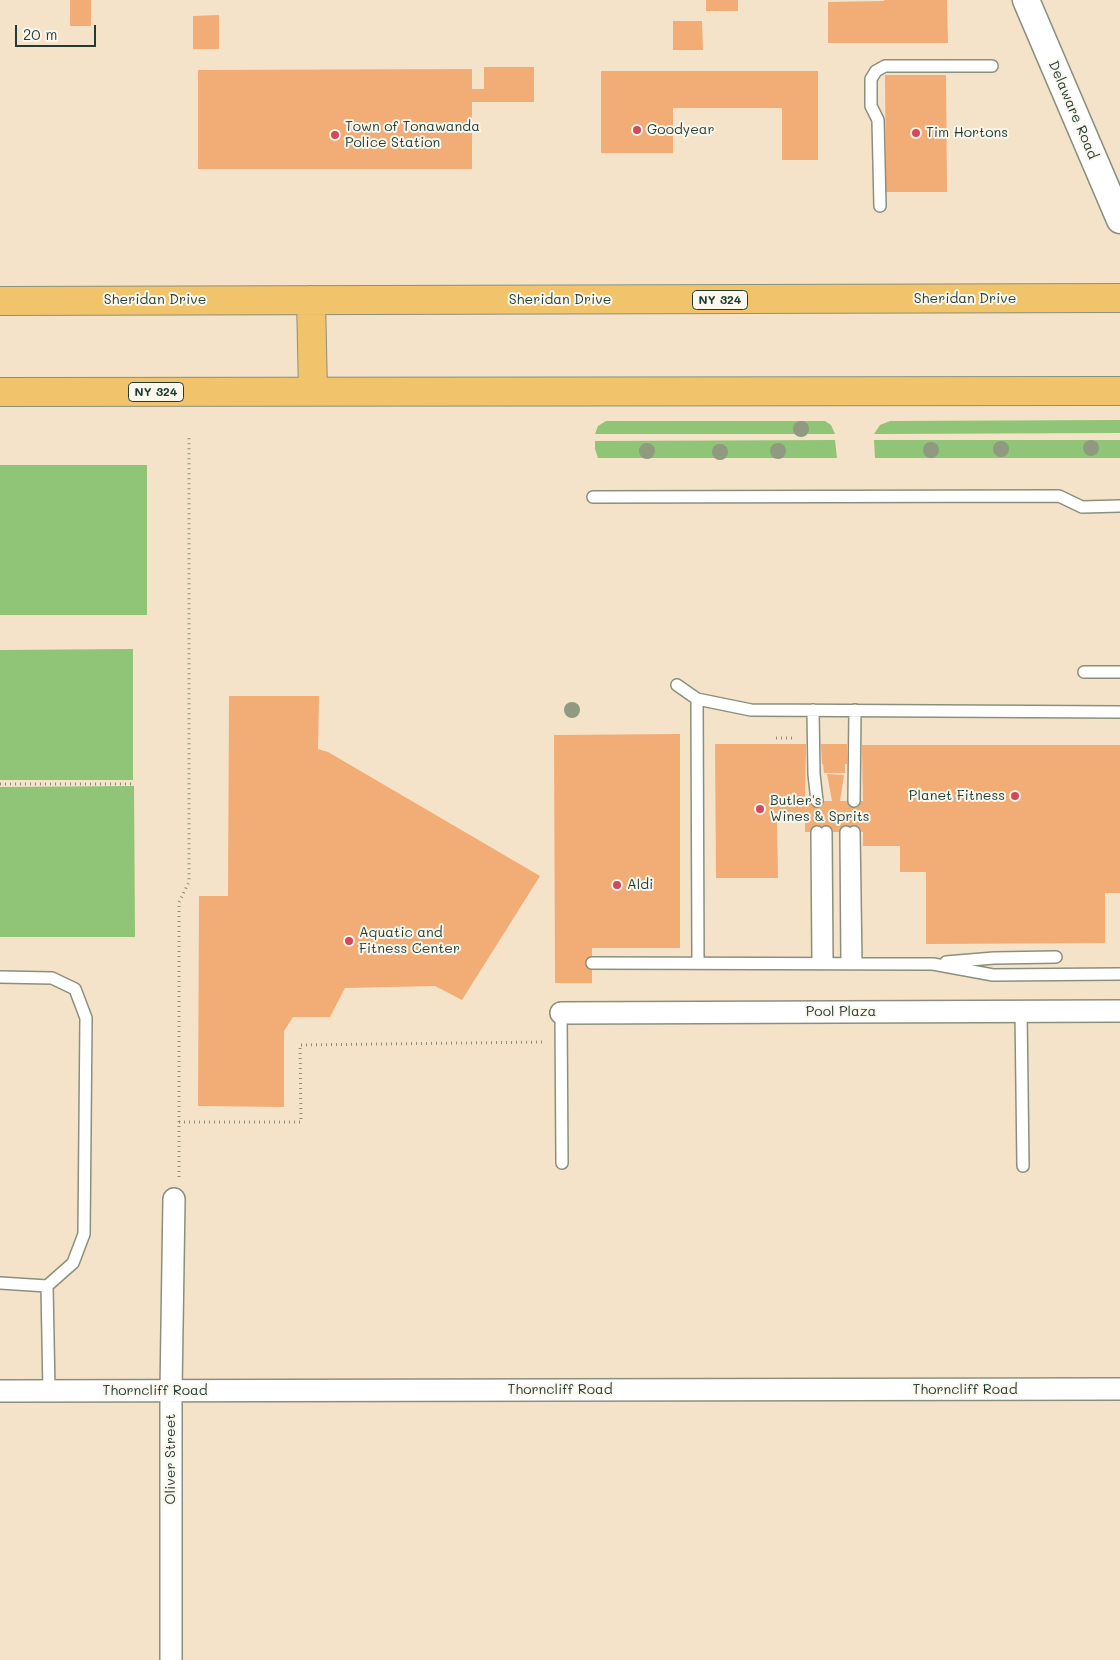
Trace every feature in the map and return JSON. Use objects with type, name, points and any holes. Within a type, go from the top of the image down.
[{"type":"main road","name":"Sheridan Drive","points":[[0,301],[1120,298]]},
{"type":"main road","points":[[311,300],[312,391]]},
{"type":"main road","name":"NY 324","points":[[0,392],[1120,391]]},
{"type":"street","name":"Delaware Road","points":[[1026,0],[1120,220]]},
{"type":"street","name":"Pool Plaza","points":[[561,1012],[1120,1011]]},
{"type":"street","name":"Oliver Street","points":[[171,1660],[171,1391],[174,1199]]},
{"type":"street","name":"Thorncliff Road","points":[[0,1391],[1120,1390]]},
{"type":"lane","points":[[880,206],[878,120],[871,106],[871,79],[876,71],[884,66],[992,66]]},
{"type":"lane","points":[[593,497],[1059,496],[1082,507],[1120,506]]},
{"type":"lane","points":[[1084,672],[1120,672]]},
{"type":"lane","points":[[676,685],[697,699],[751,710],[1120,712]]},
{"type":"lane","points":[[697,699],[698,962]]},
{"type":"lane","points":[[813,710],[814,774],[821,800]]},
{"type":"lane","points":[[850,801],[855,774],[854,710]]},
{"type":"lane","points":[[821,832],[822,963]]},
{"type":"lane","points":[[850,832],[851,963]]},
{"type":"lane","points":[[592,963],[933,964],[994,958],[1056,957]]},
{"type":"lane","points":[[933,964],[993,975],[1120,974]]},
{"type":"lane","points":[[0,978],[52,978],[75,989],[86,1018],[84,1234],[72,1263],[46,1286],[0,1283]]},
{"type":"lane","points":[[1021,1011],[1023,1166]]},
{"type":"lane","points":[[561,1012],[562,1163]]},
{"type":"lane","points":[[46,1286],[48,1391]]},
{"type":"path","points":[[174,1199],[178,1190],[178,902],[189,882],[189,438]]},
{"type":"path","points":[[0,784],[133,784]]},
{"type":"path","points":[[178,1122],[301,1122],[300,1045],[542,1042]]},
{"type":"green space","points":[[1120,420],[1120,433],[874,434],[880,425],[890,421]]},
{"type":"green space","points":[[606,421],[825,421],[831,425],[835,434],[595,434],[598,426]]},
{"type":"green space","points":[[835,440],[837,458],[598,458],[595,449],[595,441]]},
{"type":"green space","points":[[874,440],[1120,440],[1120,458],[875,458]]},
{"type":"green space","points":[[0,465],[147,465],[147,615],[0,615]]},
{"type":"green space","points":[[133,649],[133,780],[0,780],[0,650]]},
{"type":"green space","points":[[134,786],[135,937],[0,937],[0,787]]},
{"type":"building","points":[[70,0],[91,0],[91,26],[70,26]]},
{"type":"building","points":[[706,0],[738,0],[738,11],[706,11]]},
{"type":"building","points":[[947,0],[948,43],[828,43],[828,2]]},
{"type":"building","points":[[219,15],[219,49],[193,49],[193,16]]},
{"type":"building","points":[[673,21],[702,21],[703,50],[673,50]]},
{"type":"building","name":"Town of Tonawanda Police Station","points":[[484,67],[534,67],[534,102],[472,102],[472,169],[198,169],[198,70],[472,69],[472,89],[484,89]]},
{"type":"building","name":"Goodyear","points":[[601,71],[818,71],[818,160],[782,160],[782,108],[673,108],[673,153],[601,153]]},
{"type":"building","name":"Tim Hortons","points":[[885,75],[946,75],[947,192],[886,192]]},
{"type":"building","name":"Aquatic and Fitness Center","points":[[229,696],[319,696],[318,749],[328,752],[540,876],[462,1000],[435,986],[345,988],[330,1017],[293,1017],[284,1031],[284,1107],[198,1106],[199,896],[228,896]]},
{"type":"building","name":"Aldi","points":[[680,734],[680,948],[592,948],[592,983],[555,983],[554,735]]},
{"type":"building","name":"Planet Fitness","points":[[715,744],[806,744],[805,801],[832,801],[827,774],[844,775],[840,801],[863,801],[862,745],[1120,745],[1120,893],[1105,893],[1105,943],[926,944],[926,872],[900,872],[900,846],[863,846],[863,832],[805,832],[805,817],[777,817],[778,878],[716,878]]},
{"type":"building","points":[[821,744],[847,744],[845,773],[824,773]]},
{"type":"place","name":"Goodyear","points":[[637,130]]},
{"type":"place","name":"Tim Hortons","points":[[916,133]]},
{"type":"place","name":"Town of Tonawanda Police Station","points":[[335,135]]},
{"type":"place","name":"Planet Fitness","points":[[1015,796]]},
{"type":"place","name":"Butler's Wines & Sprits","points":[[760,809]]},
{"type":"place","name":"Aldi","points":[[617,885]]},
{"type":"place","name":"Aquatic and Fitness Center","points":[[349,941]]}]
